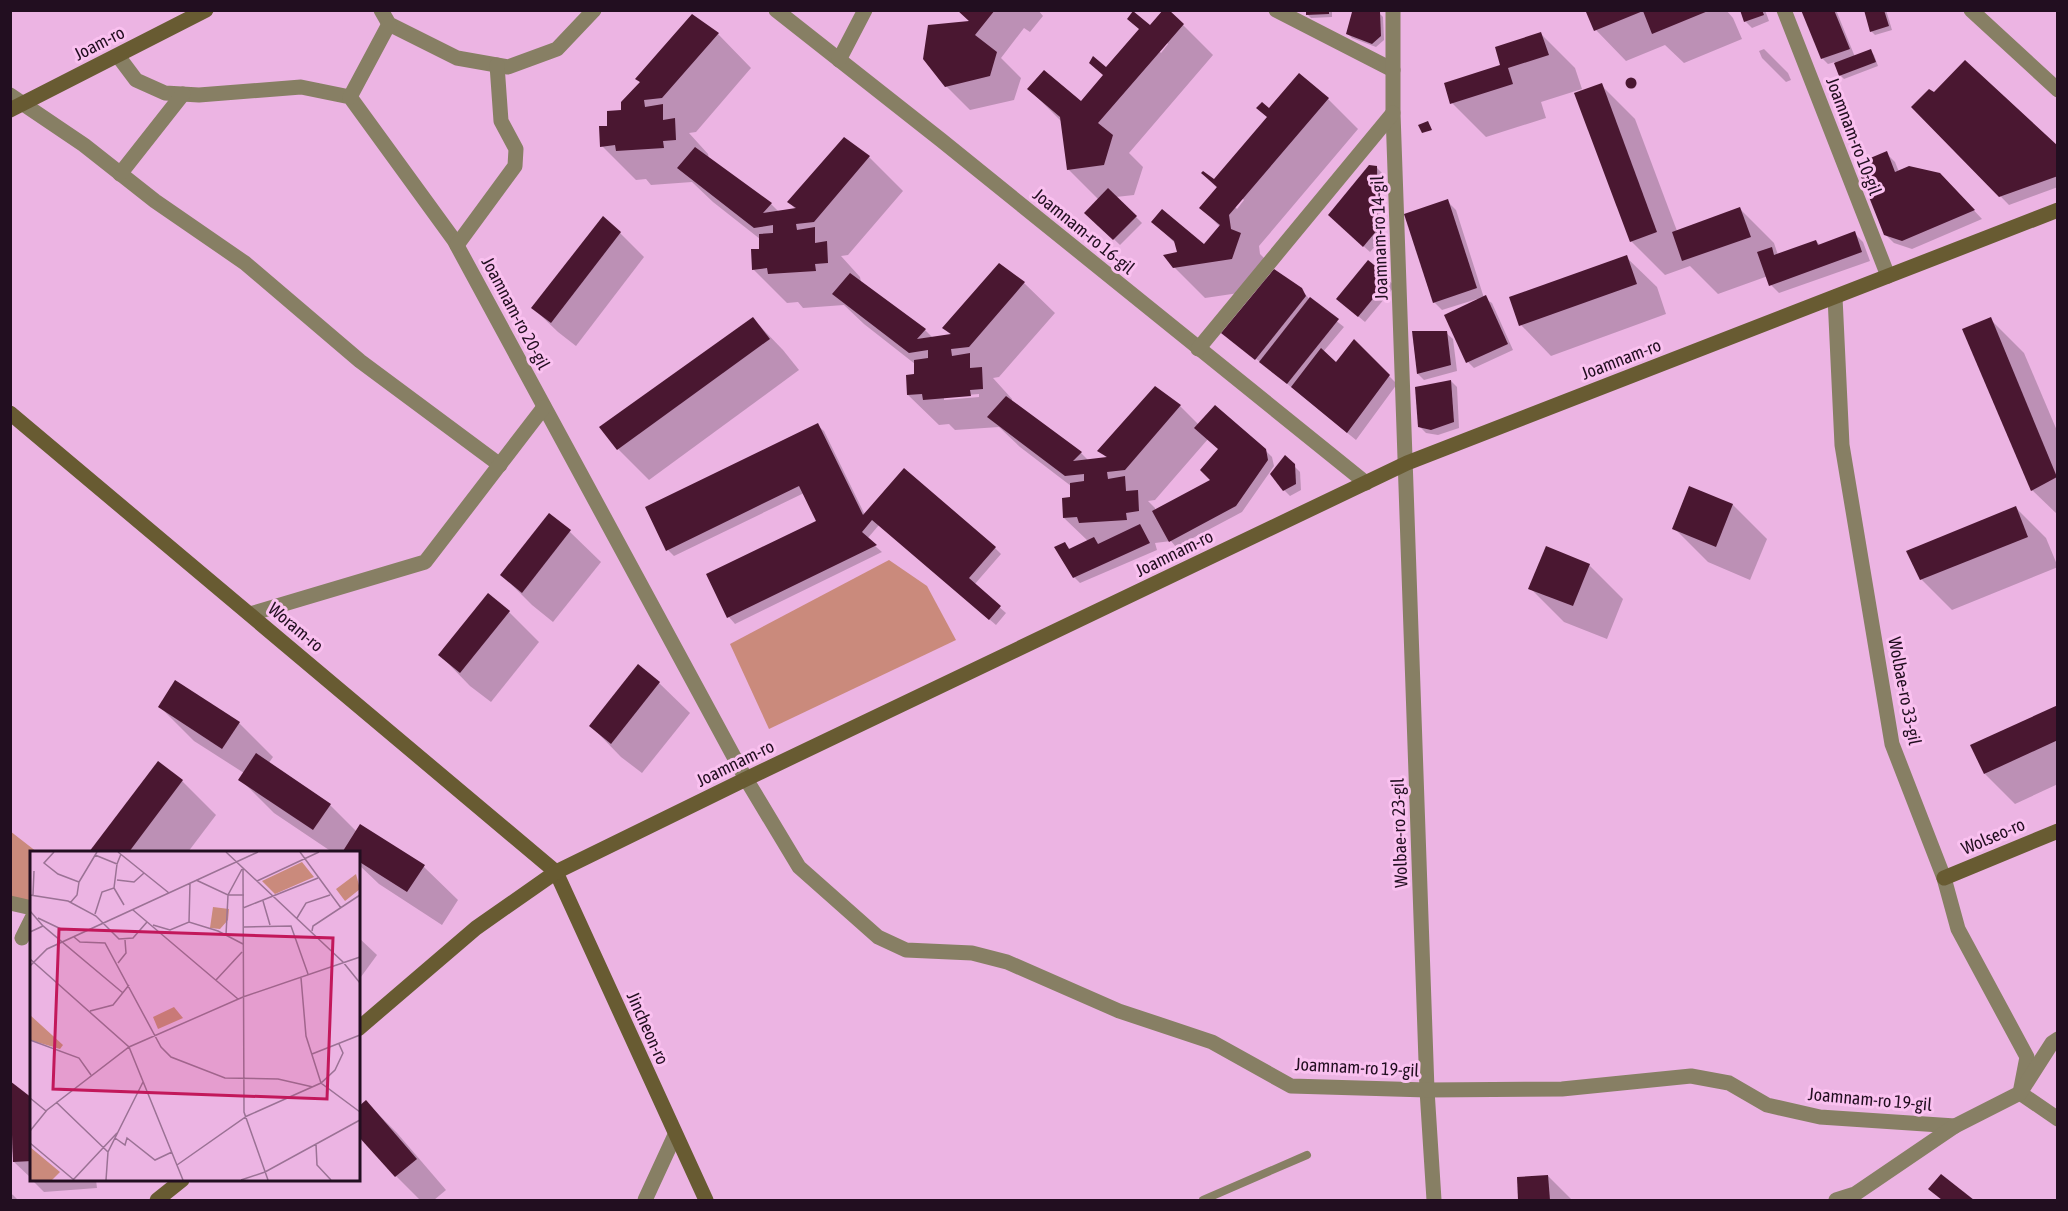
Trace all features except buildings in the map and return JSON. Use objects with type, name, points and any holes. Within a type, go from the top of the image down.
[{"type":"main road","name":"Joam-ro","points":[[14,103],[118,56],[206,10]]},
{"type":"main road","name":"Joamnam-ro","points":[[360,1027],[476,928],[556,872],[746,779],[1407,463],[2058,210]]},
{"type":"main road","name":"Woram-ro","points":[[10,413],[556,872]]},
{"type":"main road","name":"Wolseo-ro","points":[[1944,878],[2058,831]]},
{"type":"main road","name":"Jincheon-ro","points":[[556,872],[706,1200]]},
{"type":"main road","points":[[157,1200],[180,1181]]},
{"type":"street","points":[[381,10],[389,24],[457,58],[508,67],[557,49],[594,10]]},
{"type":"street","name":"Joamnam-ro 16-gil","points":[[776,10],[1366,483]]},
{"type":"street","points":[[839,60],[865,10]]},
{"type":"street","points":[[1276,10],[1393,70]]},
{"type":"street","name":"Joamnam-ro 14-gil","points":[[1393,10],[1393,113],[1407,463]]},
{"type":"street","name":"Joamnam-ro 10-gil","points":[[1784,10],[1888,276]]},
{"type":"street","points":[[1971,10],[2058,90]]},
{"type":"street","points":[[118,56],[136,80],[165,93],[200,95],[301,87],[350,97],[389,24]]},
{"type":"street","points":[[457,245],[515,166],[516,149],[501,121],[497,66]]},
{"type":"street","points":[[120,174],[183,94]]},
{"type":"street","name":"Joamnam-ro 20-gil","points":[[350,97],[457,245],[746,779]]},
{"type":"street","points":[[14,103],[84,145],[155,201],[245,263],[360,361],[500,465]]},
{"type":"street","points":[[1198,349],[1393,113]]},
{"type":"street","name":"Wolbae-ro 33-gil","points":[[1835,297],[1842,445],[1892,744],[1944,878],[1958,929],[2027,1057],[2020,1093]]},
{"type":"street","points":[[250,614],[425,562],[544,407]]},
{"type":"street","name":"Wolbae-ro 23-gil","points":[[1407,463],[1427,1090],[1434,1200]]},
{"type":"street","name":"Joamnam-ro 19-gil","points":[[746,779],[799,867],[878,937],[906,950],[972,953],[1007,962],[1119,1011],[1212,1042],[1291,1086],[1427,1090],[1562,1089],[1690,1076],[1729,1083],[1767,1105],[1820,1117],[1955,1126]]},
{"type":"street","points":[[10,903],[30,908]]},
{"type":"street","points":[[22,938],[30,922]]},
{"type":"street","points":[[1836,1200],[1855,1194],[1955,1126],[2020,1093],[2052,1043],[2058,1039]]},
{"type":"street","points":[[2020,1093],[2058,1119]]},
{"type":"street","points":[[645,1200],[675,1135]]},
{"type":"lane","points":[[1203,1200],[1307,1155]]},
{"type":"shaded area","points":[[889,560],[927,586],[956,640],[769,729],[730,644]]},
{"type":"shaded area","points":[[10,831],[36,851],[30,851],[30,908],[11,903]]}]
